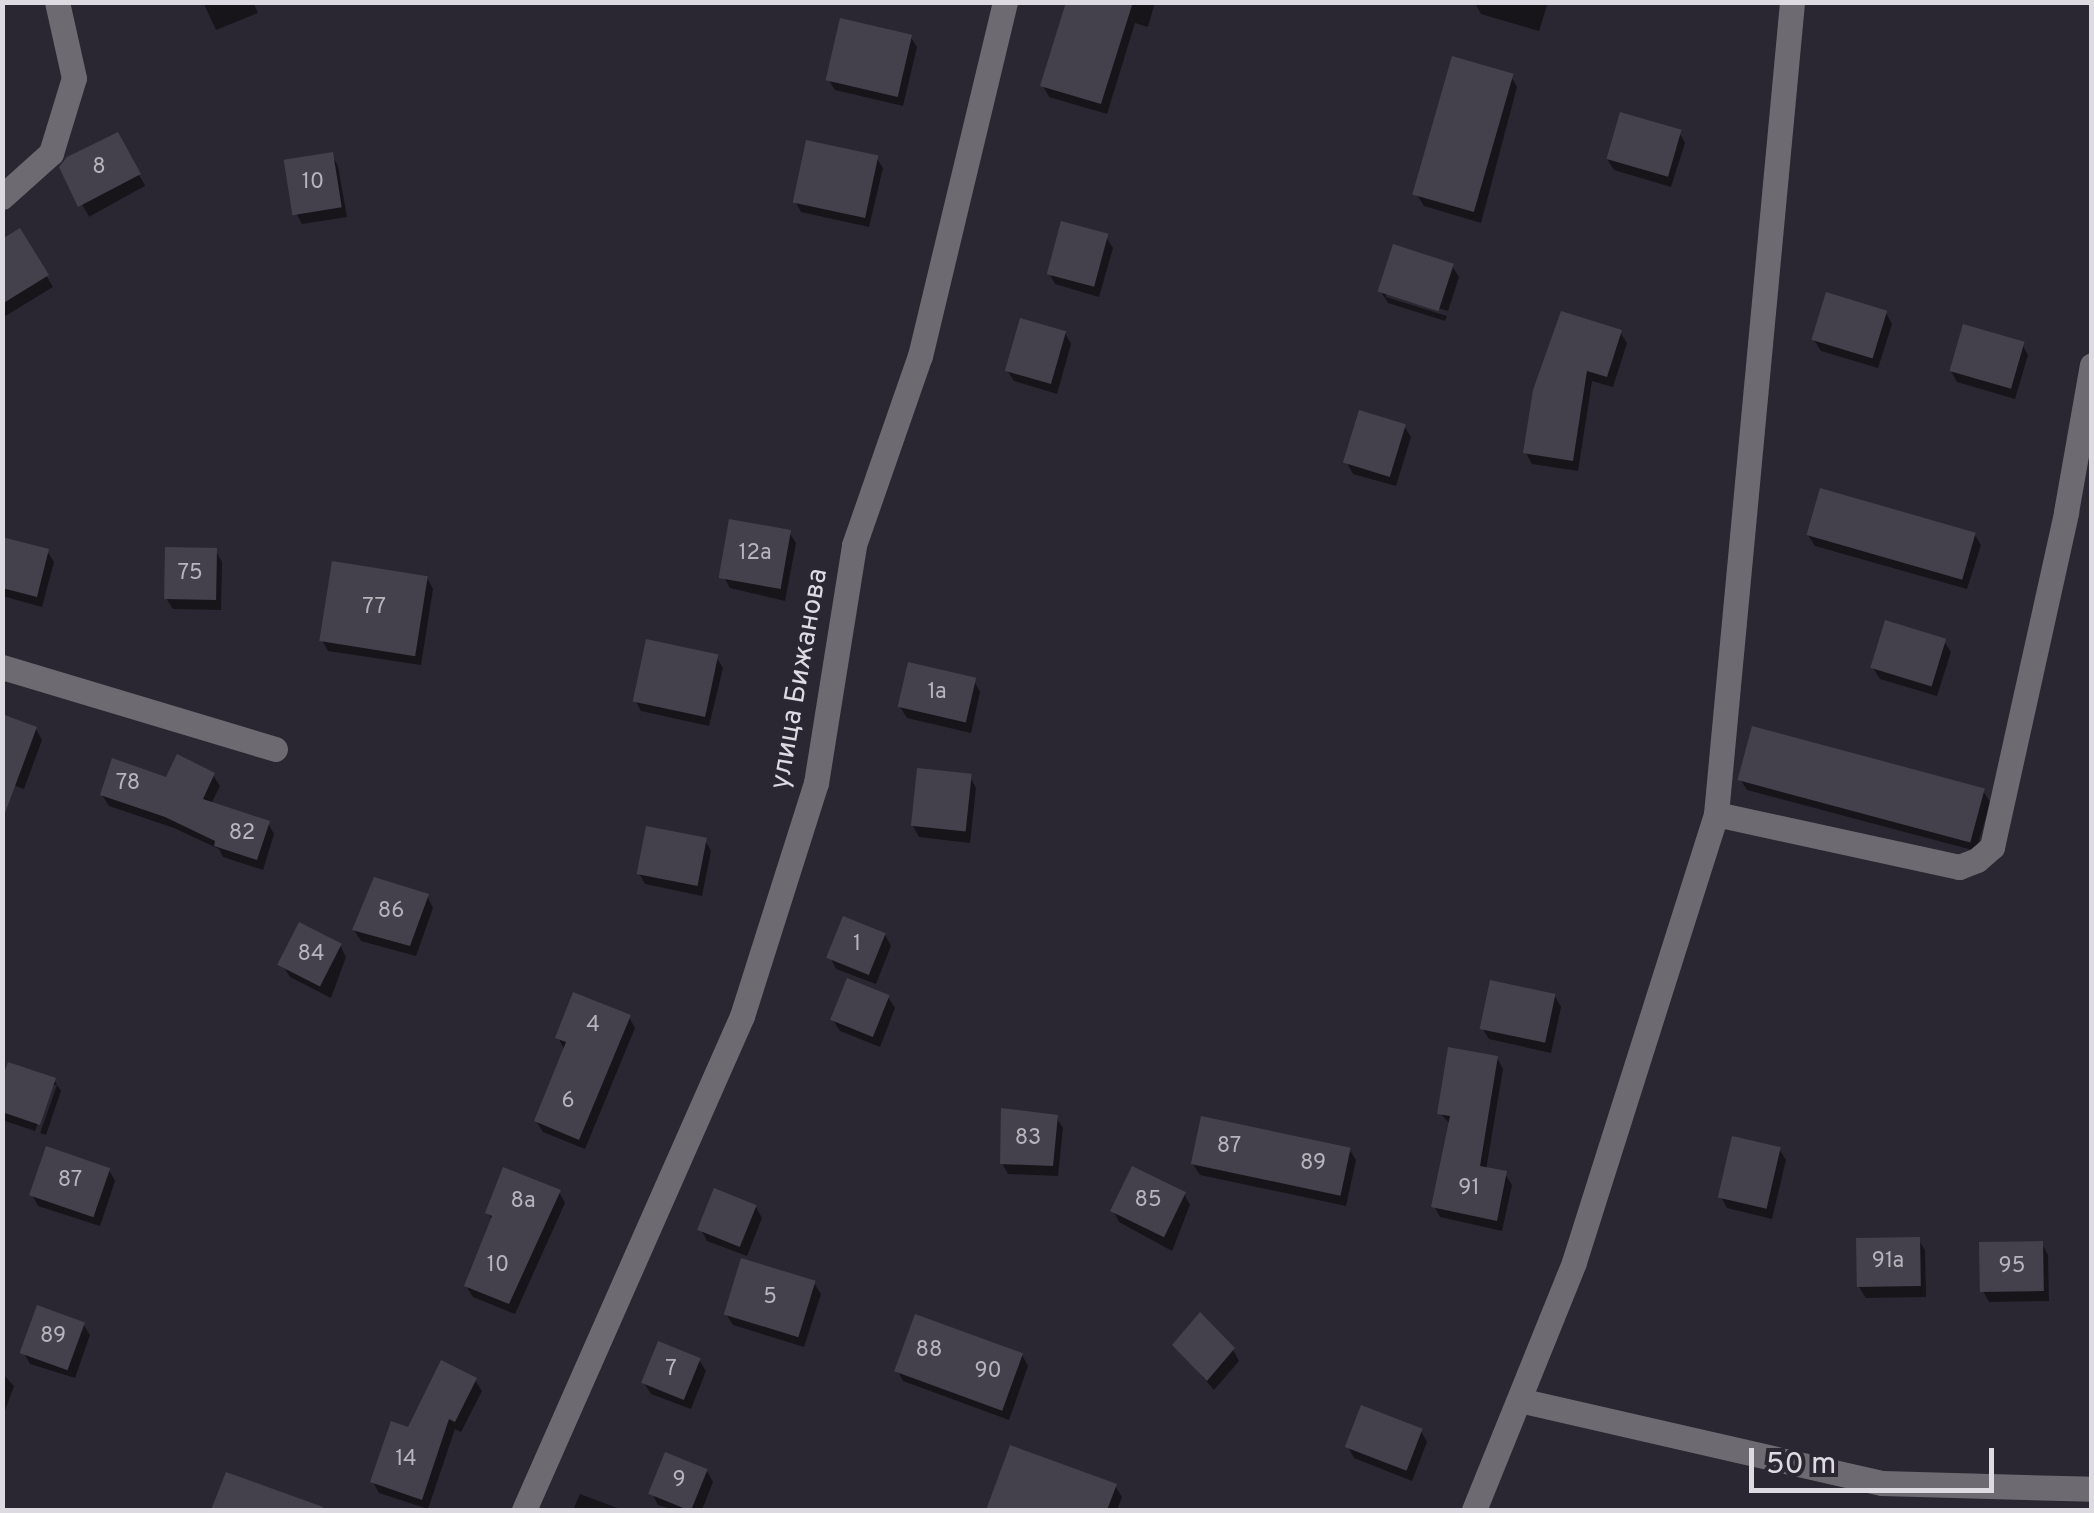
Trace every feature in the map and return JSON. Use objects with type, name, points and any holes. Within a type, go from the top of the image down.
[{"type":"street","points":[[2,197],[51,153],[74,78],[57,2]]},
{"type":"street","name":"улица Бижанова","points":[[524,1510],[742,1016],[816,783],[854,545],[920,356],[1005,2]]},
{"type":"street","points":[[1474,1510],[1574,1262],[1716,814],[1792,2]]},
{"type":"street","points":[[1716,814],[1959,867],[1977,860],[1992,847],[2066,512],[2092,365]]},
{"type":"street","points":[[2,668],[275,749]]},
{"type":"street","points":[[1519,1400],[1882,1483],[2092,1489]]},
{"type":"building","points":[[1066,2],[1133,2],[1101,104],[1040,86]]},
{"type":"building","points":[[840,18],[912,35],[898,97],[826,80]]},
{"type":"building","points":[[1452,56],[1514,74],[1474,212],[1412,194]]},
{"type":"building","points":[[1620,112],[1682,130],[1668,177],[1606,159]]},
{"type":"building","points":[[118,132],[141,174],[78,207],[59,167],[67,157]]},
{"type":"building","points":[[806,140],[878,155],[865,218],[793,203]]},
{"type":"building","points":[[333,152],[342,207],[292,215],[284,160]]},
{"type":"building","points":[[1061,221],[1108,234],[1094,287],[1047,274]]},
{"type":"building","points":[[20,228],[49,275],[2,304],[2,239]]},
{"type":"building","points":[[1393,244],[1454,264],[1438,311],[1378,292]]},
{"type":"building","points":[[1826,292],[1887,311],[1873,359],[1811,340]]},
{"type":"building","points":[[1561,311],[1622,330],[1607,377],[1587,371],[1573,461],[1523,453],[1533,390]]},
{"type":"building","points":[[1020,318],[1066,331],[1051,384],[1005,371]]},
{"type":"building","points":[[1963,324],[2025,342],[2011,389],[1949,371]]},
{"type":"building","points":[[1359,410],[1406,424],[1390,477],[1343,463]]},
{"type":"building","points":[[1820,488],[1976,533],[1962,580],[1806,535]]},
{"type":"building","points":[[729,519],[791,530],[781,589],[719,578]]},
{"type":"building","points":[[2,537],[49,549],[37,597],[2,588]]},
{"type":"building","points":[[165,547],[217,548],[216,600],[164,599]]},
{"type":"building","points":[[332,561],[428,576],[415,656],[319,641]]},
{"type":"building","points":[[1885,620],[1946,639],[1932,687],[1870,668]]},
{"type":"building","points":[[646,639],[718,654],[705,717],[633,702]]},
{"type":"building","points":[[908,662],[976,678],[966,723],[898,707]]},
{"type":"building","points":[[2,714],[37,727],[5,813],[2,812]]},
{"type":"building","points":[[1752,726],[1985,788],[1970,842],[1738,780]]},
{"type":"building","points":[[177,754],[215,773],[203,799],[270,821],[257,860],[214,846],[215,841],[165,817],[100,795],[112,758],[166,777]]},
{"type":"building","points":[[917,768],[972,774],[966,831],[911,826]]},
{"type":"building","points":[[646,826],[707,838],[698,886],[637,874]]},
{"type":"building","points":[[374,877],[429,894],[410,946],[352,930]]},
{"type":"building","points":[[843,916],[886,933],[869,975],[826,958]]},
{"type":"building","points":[[299,922],[342,944],[320,987],[277,965]]},
{"type":"building","points":[[847,978],[890,995],[873,1037],[830,1020]]},
{"type":"building","points":[[1490,980],[1556,994],[1545,1043],[1480,1029]]},
{"type":"building","points":[[573,992],[631,1015],[579,1140],[534,1121],[566,1042],[555,1038]]},
{"type":"building","points":[[1448,1047],[1498,1056],[1480,1166],[1507,1171],[1497,1221],[1431,1207],[1450,1116],[1437,1114]]},
{"type":"building","points":[[8,1062],[56,1078],[40,1125],[2,1112],[2,1079]]},
{"type":"building","points":[[1001,1108],[1058,1115],[1053,1166],[1000,1164]]},
{"type":"building","points":[[1201,1116],[1351,1148],[1340,1196],[1191,1164]]},
{"type":"building","points":[[1732,1136],[1781,1147],[1767,1209],[1718,1197]]},
{"type":"building","points":[[46,1146],[110,1168],[93,1217],[29,1195]]},
{"type":"building","points":[[1132,1166],[1186,1192],[1164,1237],[1110,1211]]},
{"type":"building","points":[[503,1167],[561,1190],[509,1304],[464,1286],[492,1216],[485,1213]]},
{"type":"building","points":[[714,1188],[757,1205],[740,1247],[697,1230]]},
{"type":"building","points":[[1920,1237],[1921,1286],[1857,1287],[1856,1238]]},
{"type":"building","points":[[2043,1241],[2044,1291],[1980,1292],[1979,1242]]},
{"type":"building","points":[[741,1258],[816,1281],[798,1337],[724,1314]]},
{"type":"building","points":[[37,1305],[85,1322],[67,1370],[20,1353]]},
{"type":"building","points":[[1200,1312],[1235,1348],[1207,1381],[1172,1345]]},
{"type":"building","points":[[915,1314],[1023,1353],[1002,1411],[894,1371]]},
{"type":"building","points":[[658,1341],[701,1358],[684,1400],[641,1383]]},
{"type":"building","points":[[441,1360],[477,1378],[455,1422],[449,1419],[422,1500],[370,1482],[391,1421],[408,1427]]},
{"type":"building","points":[[1361,1405],[1423,1429],[1406,1471],[1345,1447]]},
{"type":"building","points":[[1010,1445],[1117,1484],[1107,1510],[986,1510]]},
{"type":"building","points":[[665,1452],[708,1469],[691,1510],[648,1494]]},
{"type":"building","points":[[226,1472],[323,1507],[322,1510],[211,1510]]}]
